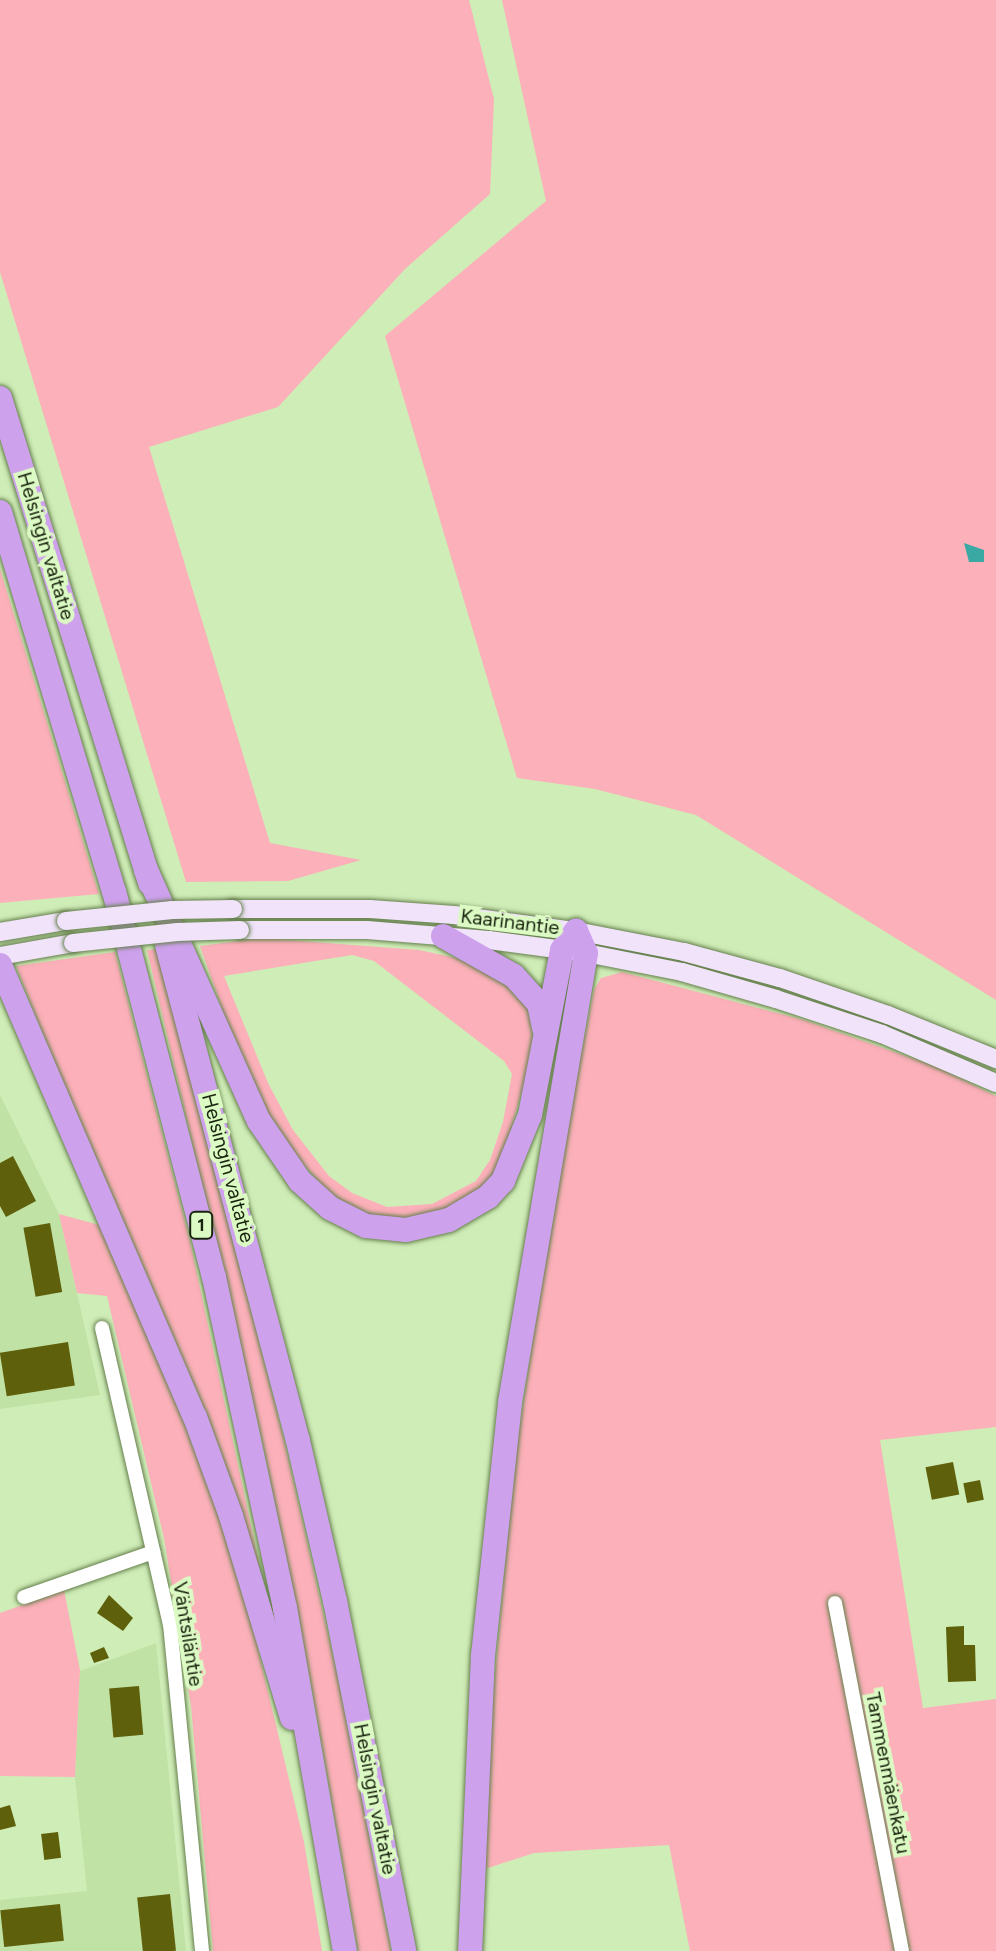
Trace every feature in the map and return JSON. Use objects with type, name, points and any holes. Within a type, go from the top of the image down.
[{"type":"highway","name":"Helsingin valtatie","points":[[0,398],[146,870],[198,1054],[298,1441],[335,1601],[404,1951]]},
{"type":"highway","name":"Helsingin valtatie","points":[[0,512],[114,891],[214,1277],[282,1593],[326,1827],[345,1951]]},
{"type":"highway","points":[[146,870],[259,1121],[300,1181],[330,1208],[366,1226],[387,1230],[425,1228],[449,1220],[488,1197],[503,1181],[523,1140],[545,1030],[575,945]]},
{"type":"highway","points":[[443,936],[514,976],[539,1004],[545,1030]]},
{"type":"highway","points":[[470,1951],[483,1655],[509,1418],[575,945]]},
{"type":"highway","points":[[0,965],[195,1417],[231,1516],[326,1827]]},
{"type":"main road","name":"Kaarinantie","points":[[0,932],[66,921],[172,910],[370,909],[454,915],[776,999],[882,1034],[996,1083]]},
{"type":"main road","name":"Kaarinantie","points":[[0,956],[73,943],[177,932],[240,930],[367,930],[684,952],[780,978],[888,1015],[996,1059]]},
{"type":"street","name":"Väntsiläntie","points":[[102,1328],[170,1624],[202,1951]]},
{"type":"street","points":[[24,1597],[153,1552]]},
{"type":"street","name":"Tammenmäenkatu","points":[[835,1603],[902,1951]]},
{"type":"shaded area","points":[[0,0],[469,0],[494,99],[490,194],[405,269],[278,407],[149,447],[270,843],[361,860],[288,881],[186,882],[0,272]]},
{"type":"shaded area","points":[[502,0],[996,0],[996,1000],[696,815],[595,789],[517,778],[385,336],[546,201]]},
{"type":"shaded area","points":[[0,569],[54,745],[99,894],[0,903]]},
{"type":"shaded area","points":[[261,938],[419,950],[456,958],[504,980],[529,1010],[534,1049],[502,1160],[490,1180],[464,1203],[410,1221],[371,1217],[331,1195],[287,1146],[266,1114],[239,1057],[200,946]],"holes":[[[352,955],[374,961],[504,1061],[512,1074],[503,1122],[490,1160],[476,1181],[432,1204],[387,1207],[352,1193],[329,1176],[293,1130],[268,1083],[224,976]]]},
{"type":"shaded area","points":[[158,949],[284,1440],[338,1679],[391,1951],[358,1951],[311,1683],[263,1444],[147,950]]},
{"type":"shaded area","points":[[115,952],[190,1241],[262,1577],[258,1578],[16,966]]},
{"type":"shaded area","points":[[622,972],[804,1020],[937,1067],[996,1096],[996,1427],[880,1440],[923,1708],[996,1699],[996,1951],[690,1951],[669,1845],[534,1853],[485,1869],[490,1729],[515,1459],[557,1179],[594,990],[601,978]]},
{"type":"shaded area","points":[[0,1095],[59,1214],[100,1395],[0,1409]]},
{"type":"shaded area","points":[[59,1214],[103,1226],[166,1373],[235,1554],[304,1842],[322,1951],[213,1951],[191,1706],[164,1538],[107,1296],[77,1293]]},
{"type":"shaded area","points":[[64,1590],[80,1670],[75,1777],[0,1776],[0,1613]]},
{"type":"shaded area","points":[[156,1643],[186,1951],[0,1951],[0,1900],[87,1891],[75,1777],[80,1671]]},
{"type":"water","points":[[964,543],[984,550],[984,562],[969,562]]},
{"type":"building","points":[[13,1156],[36,1201],[6,1217],[0,1206],[0,1163]]},
{"type":"building","points":[[50,1223],[62,1292],[36,1297],[23,1228]]},
{"type":"building","points":[[68,1342],[75,1385],[7,1396],[0,1353]]},
{"type":"building","points":[[953,1462],[959,1494],[932,1500],[926,1467]]},
{"type":"building","points":[[980,1480],[984,1500],[967,1503],[963,1483]]},
{"type":"building","points":[[109,1595],[133,1618],[123,1631],[97,1613]]},
{"type":"building","points":[[964,1626],[964,1645],[975,1645],[976,1681],[948,1682],[946,1627]]},
{"type":"building","points":[[104,1647],[109,1658],[94,1663],[90,1653]]},
{"type":"building","points":[[139,1686],[143,1735],[113,1737],[109,1689]]},
{"type":"building","points":[[10,1805],[16,1826],[0,1830],[0,1808]]},
{"type":"building","points":[[58,1832],[61,1858],[44,1860],[41,1834]]},
{"type":"building","points":[[170,1894],[176,1951],[143,1951],[137,1897]]},
{"type":"building","points":[[60,1904],[64,1941],[4,1947],[0,1910]]}]
